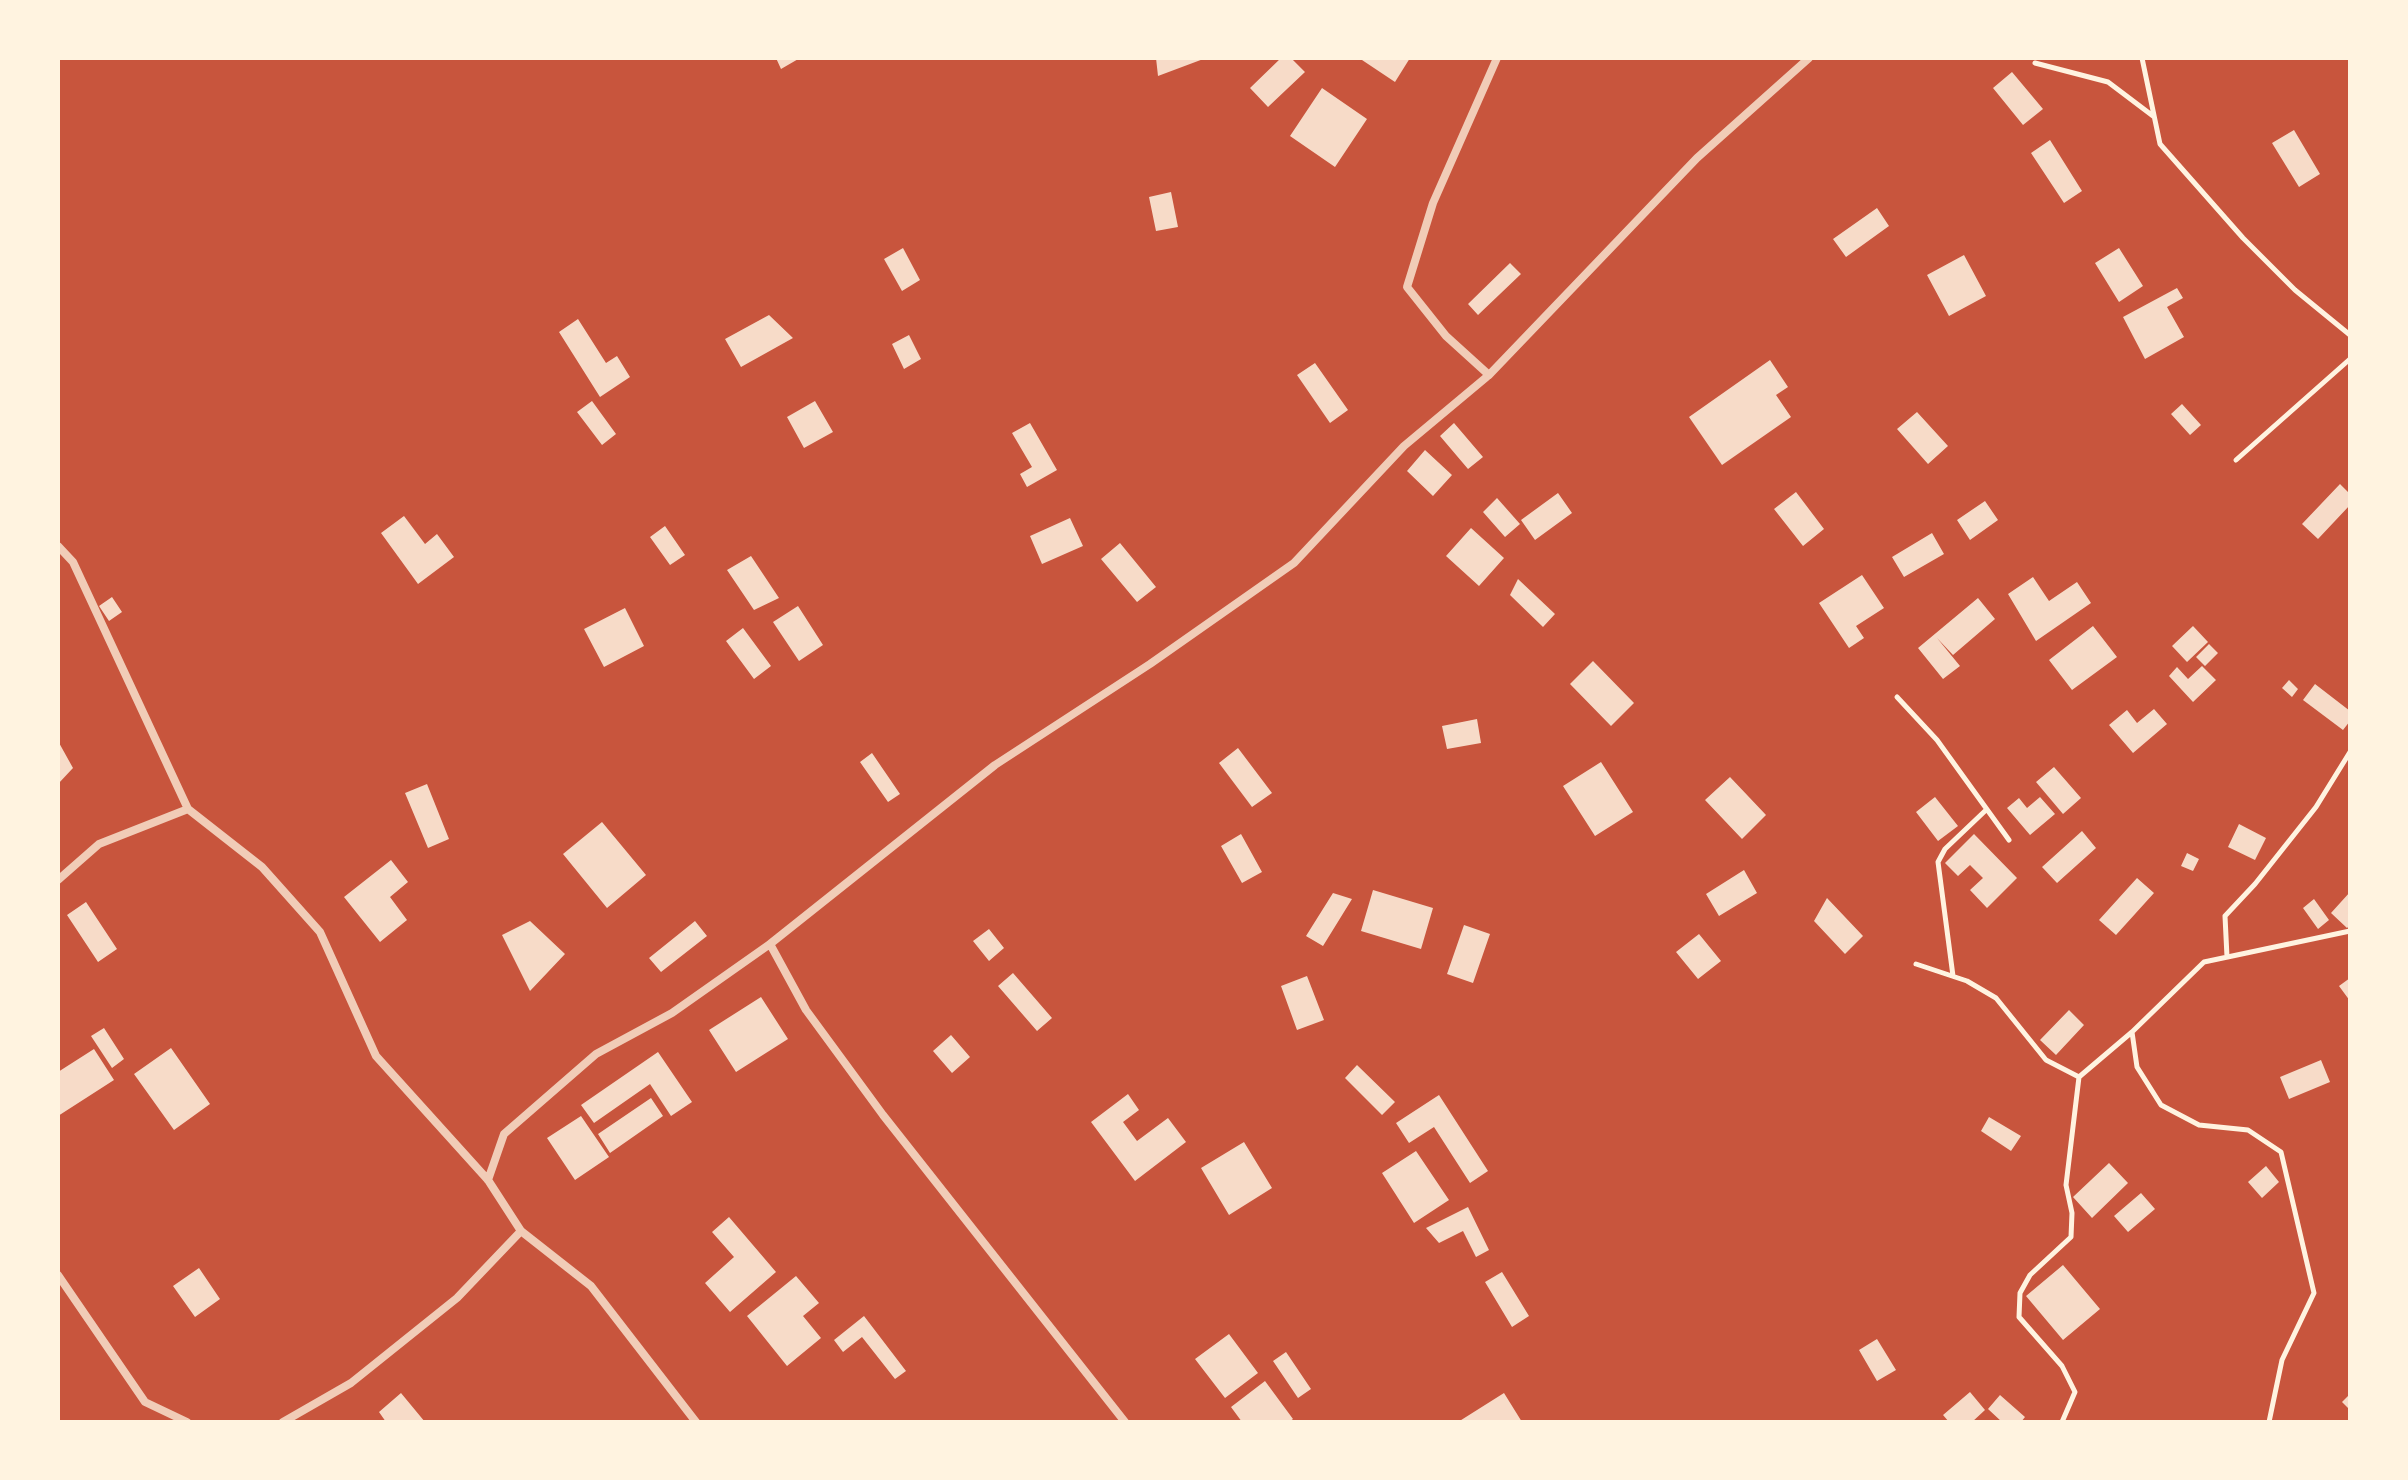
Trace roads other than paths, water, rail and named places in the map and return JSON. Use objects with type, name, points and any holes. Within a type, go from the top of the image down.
[{"type":"street","points":[[1489,375],[1446,336],[1407,287],[1433,203],[1497,58]]},
{"type":"street","points":[[488,1180],[504,1134],[596,1054],[672,1013],[770,944],[995,765],[1150,664],[1294,563],[1404,446],[1489,375],[1697,158],[1809,58]]},
{"type":"street","points":[[58,546],[73,562],[188,809],[262,867],[320,932],[376,1056],[488,1180],[521,1231],[591,1286],[696,1422]]},
{"type":"street","points":[[58,880],[99,844],[188,809]]},
{"type":"street","points":[[770,944],[806,1010],[883,1115],[1125,1422]]},
{"type":"street","points":[[283,1422],[351,1383],[457,1298],[521,1231]]},
{"type":"street","points":[[58,1275],[145,1402],[187,1422]]}]
